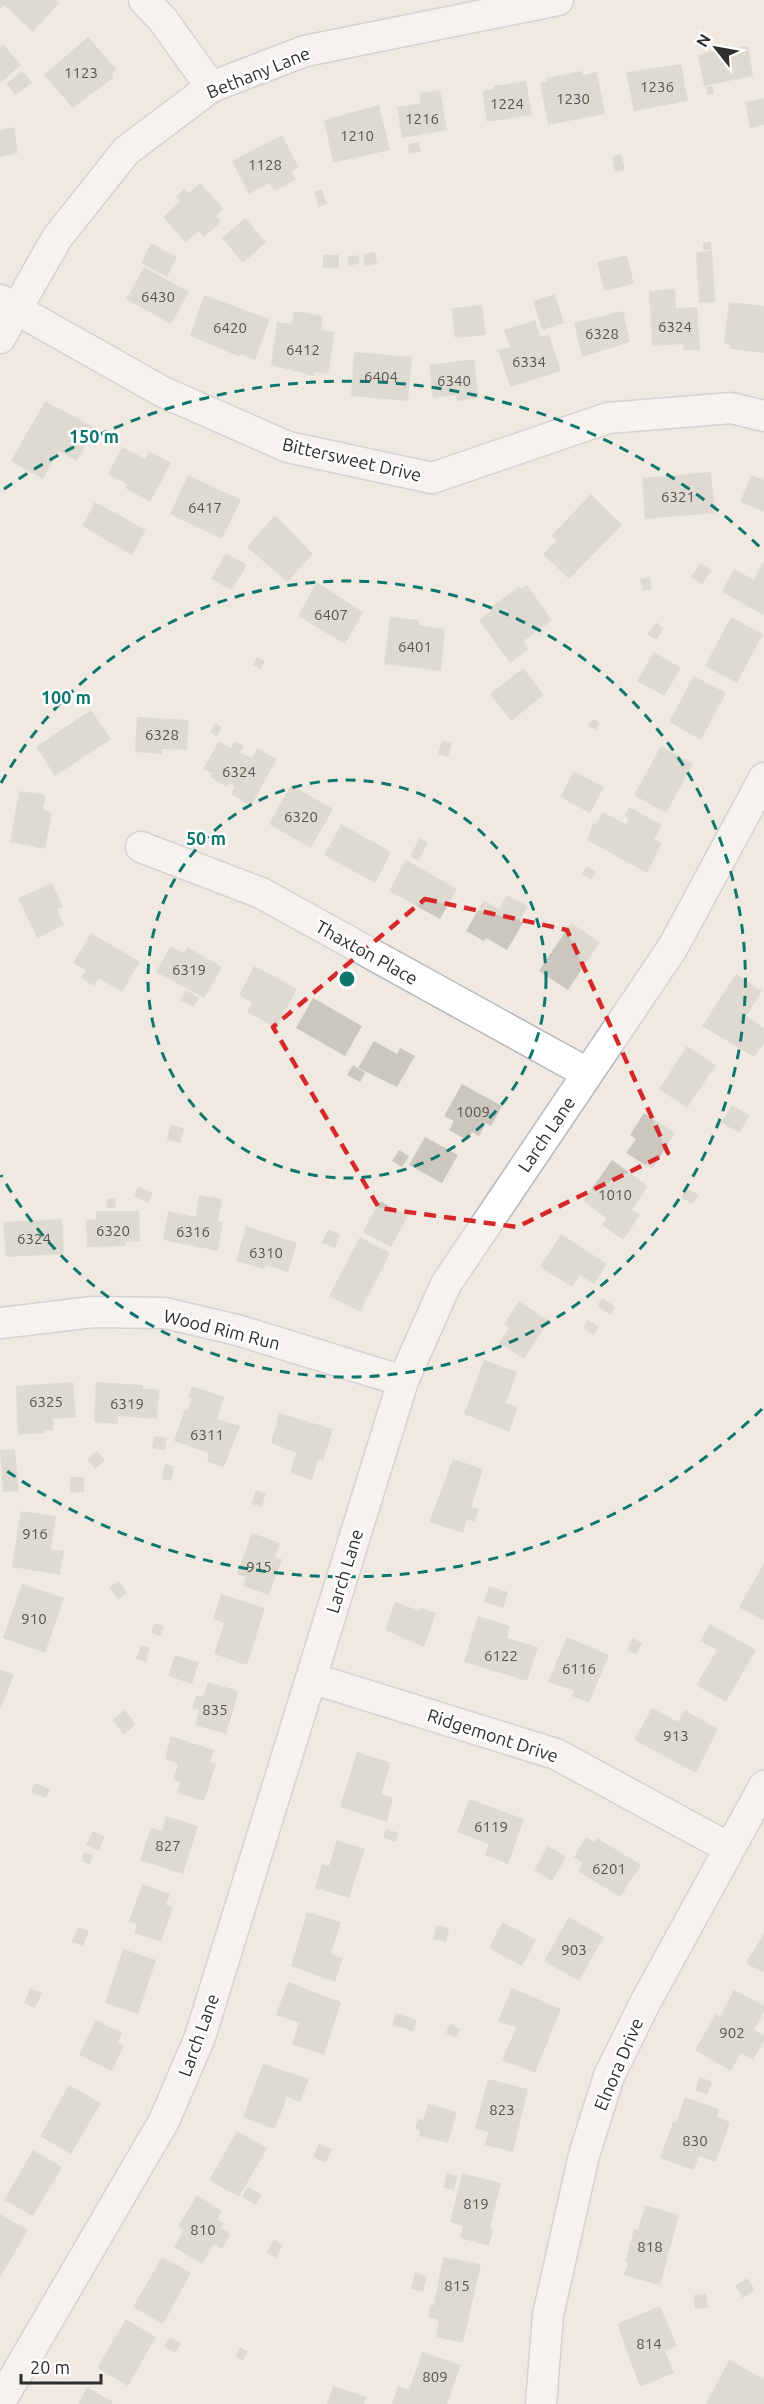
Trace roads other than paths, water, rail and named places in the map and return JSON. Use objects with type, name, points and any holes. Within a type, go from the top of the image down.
[{"type":"street","points":[[144,0],[163,20],[211,87]]},
{"type":"street","name":"Bethany Lane","points":[[0,338],[8,305],[57,238],[126,151],[211,87],[305,51],[558,0]]},
{"type":"street","name":"Bittersweet Drive","points":[[8,305],[163,392],[288,447],[432,478],[608,418],[731,408],[764,416]]},
{"type":"street","name":"Larch Lane","points":[[0,2402],[164,2121],[200,2037],[403,1381],[446,1284],[673,947],[764,778]]},
{"type":"street","name":"Thaxton Place","points":[[141,847],[261,893],[587,1074]]},
{"type":"street","name":"Wood Rim Run","points":[[0,1323],[93,1312],[165,1313],[237,1330],[403,1381]]},
{"type":"street","name":"Ridgemont Drive","points":[[311,1678],[556,1754],[729,1848]]},
{"type":"street","name":"Elnora Drive","points":[[541,2404],[548,2315],[584,2155],[609,2076],[646,2001],[764,1786]]}]
